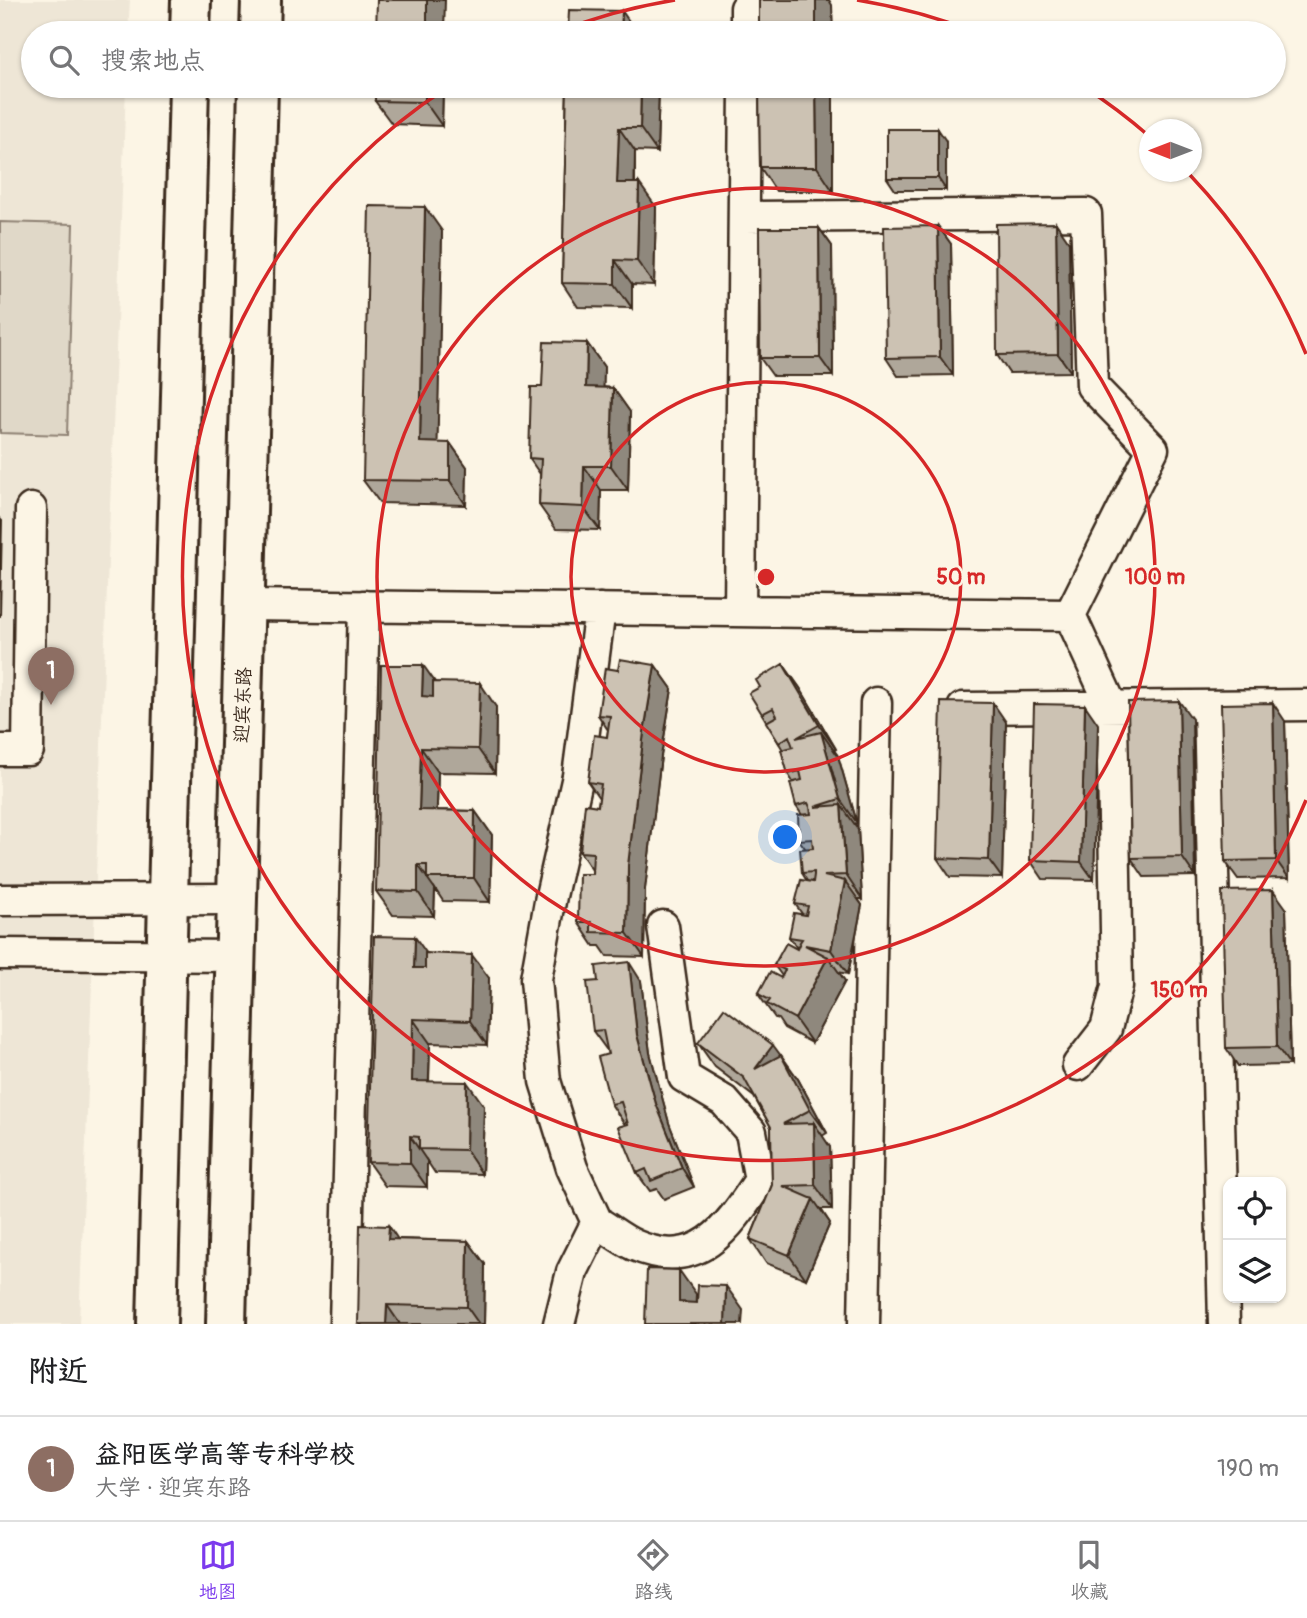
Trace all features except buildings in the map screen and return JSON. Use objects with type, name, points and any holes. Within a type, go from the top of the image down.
[{"type":"highway","points":[[190,21],[191,0]]},
{"type":"highway","points":[[260,21],[261,0]]},
{"type":"highway","points":[[157,1324],[189,98]]},
{"type":"highway","name":"迎宾东路","points":[[226,1324],[258,98]]},
{"type":"street","points":[[740,611],[746,98]]},
{"type":"street","points":[[744,217],[1086,214],[1092,386],[1153,449],[1070,615]]},
{"type":"street","points":[[0,750],[28,750],[31,509]]},
{"type":"street","points":[[245,605],[1070,615]]},
{"type":"street","points":[[345,1324],[364,606]]},
{"type":"street","points":[[600,609],[578,776],[551,896],[536,979],[545,1081],[572,1168],[597,1222],[635,1245],[669,1255],[704,1247],[736,1217],[761,1180],[751,1132],[724,1101],[684,1077],[663,926]]},
{"type":"street","points":[[1070,615],[1112,707],[1117,986],[1106,1029],[1078,1065]]},
{"type":"street","points":[[864,1324],[876,703]]},
{"type":"street","points":[[963,708],[1307,705]]},
{"type":"street","points":[[1209,706],[1224,1324]]},
{"type":"street","points":[[0,900],[237,899]]},
{"type":"street","points":[[0,954],[236,956]]},
{"type":"street","points":[[559,1324],[572,1272],[597,1222]]},
{"type":"shaded area","points":[[0,0],[130,0],[129,21],[21,21],[21,98],[126,98],[79,1324],[0,1324]]},
{"type":"shaded area","points":[[0,222],[73,224],[67,435],[0,433]]},
{"type":"place","name":"益阳医学高等专科学校","points":[[51,705]]}]
